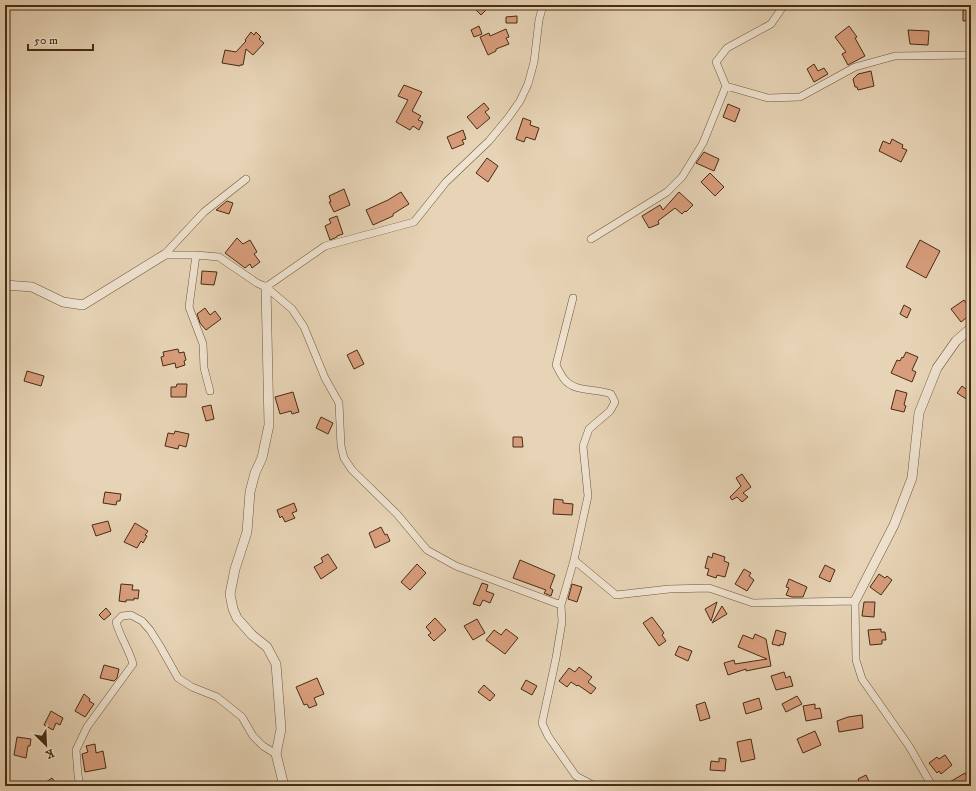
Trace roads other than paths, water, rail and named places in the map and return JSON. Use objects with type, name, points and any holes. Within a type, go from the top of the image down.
[{"type":"street","points":[[266,287],[325,246],[414,222],[446,182],[489,141],[520,101],[528,84],[534,62],[539,20],[543,5]]},
{"type":"street","points":[[592,238],[666,192],[682,177],[703,142],[726,86],[716,62],[727,48],[771,24],[784,5]]},
{"type":"street","points":[[726,86],[768,98],[800,97],[855,67],[895,56],[971,55]]},
{"type":"street","points":[[5,286],[32,287],[62,302],[83,305],[164,255],[204,212],[246,179]]},
{"type":"street","points":[[164,255],[219,257],[266,287],[292,309],[304,327],[325,378],[339,403],[341,446],[344,458],[352,470],[397,514],[427,550],[456,566],[561,604]]},
{"type":"street","points":[[196,255],[189,307],[203,344],[204,368],[210,391]]},
{"type":"street","points":[[266,287],[269,425],[262,458],[255,474],[250,492],[247,532],[235,569],[230,594],[233,609],[237,618],[252,635],[267,647],[276,664],[281,729],[276,754],[284,786]]},
{"type":"street","points":[[574,298],[556,365],[564,379],[575,387],[611,394],[615,402],[610,411],[589,429],[584,446],[588,496],[574,560],[561,604],[562,622],[542,722],[548,736],[576,776],[595,786]]},
{"type":"street","points":[[932,786],[909,746],[862,679],[856,660],[855,601],[894,526],[912,478],[919,413],[937,368],[956,341],[971,328]]},
{"type":"street","points":[[574,560],[616,595],[669,589],[709,588],[753,603],[855,601]]},
{"type":"street","points":[[80,786],[76,750],[87,727],[133,664],[118,631],[116,622],[122,616],[131,614],[142,621],[150,630],[178,678],[192,687],[217,698],[242,717],[253,736],[263,746],[276,754]]}]
